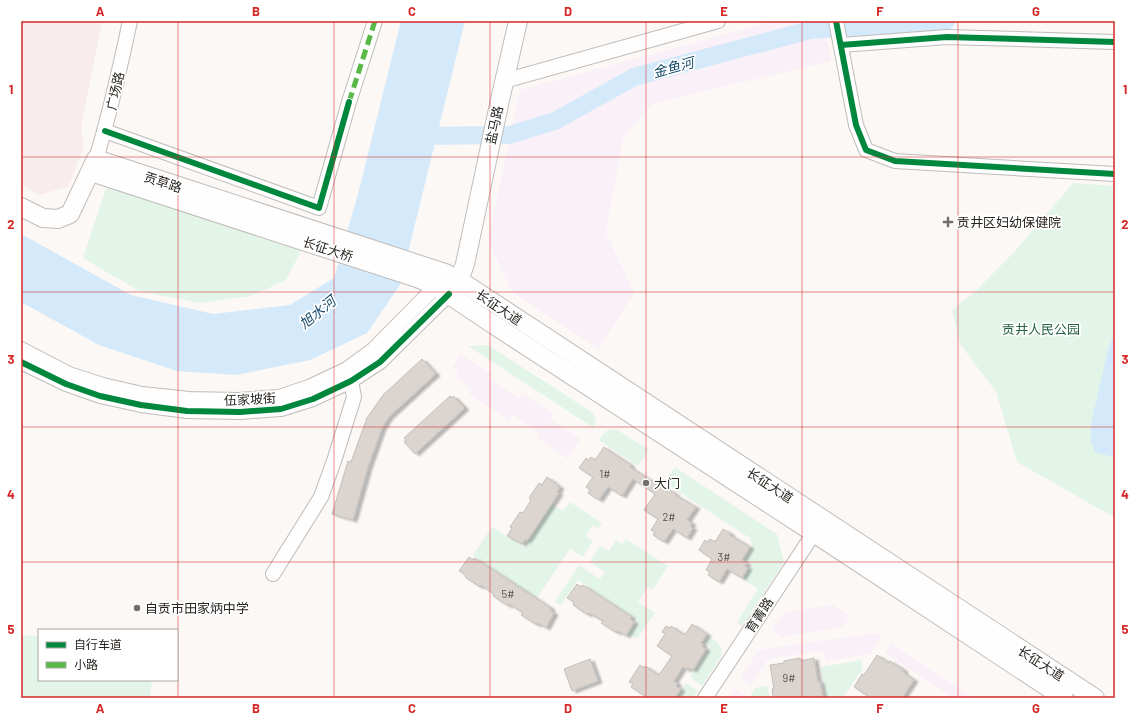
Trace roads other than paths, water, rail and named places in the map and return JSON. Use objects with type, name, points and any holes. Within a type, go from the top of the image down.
[{"type":"main road","name":"盐马路","points":[[447,283],[465,264],[518,21]]},
{"type":"main road","points":[[21,207],[43,218],[58,219],[70,214],[93,166]]},
{"type":"main road","name":"贡草路","points":[[93,166],[241,214]]},
{"type":"main road","name":"长征大桥","points":[[241,214],[420,272],[447,283]]},
{"type":"main road","name":"长征大道","points":[[447,283],[488,321],[1064,698]]},
{"type":"main road","name":"长征大道","points":[[447,283],[1095,698]]},
{"type":"street","name":"广场路","points":[[93,166],[105,131],[130,21]]},
{"type":"street","points":[[105,131],[319,208],[349,102],[375,21]]},
{"type":"street","points":[[504,80],[718,21]]},
{"type":"street","points":[[836,21],[856,125],[866,150],[896,161],[1115,174]]},
{"type":"street","points":[[841,45],[946,36],[1115,42]]},
{"type":"street","name":"伍家坡街","points":[[21,362],[66,384],[100,396],[141,405],[187,411],[240,412],[281,409],[313,399],[349,375],[373,350],[447,283]]},
{"type":"street","name":"伍家坡街","points":[[21,350],[69,374],[103,385],[142,394],[189,399],[238,400],[279,397],[349,375]]},
{"type":"street","points":[[273,574],[320,497],[334,461],[354,397],[349,375]]},
{"type":"street","name":"育菁路","points":[[705,698],[814,533]]},
{"type":"water","name":"旭水河","points":[[401,21],[465,21],[400,285],[367,333],[310,360],[236,375],[177,371],[99,345],[21,302],[21,234],[131,295],[213,314],[290,305],[334,278],[358,194]]},
{"type":"water","points":[[1115,335],[1115,457],[1113,457],[1095,452],[1091,442],[1091,424],[1109,346]]},
{"type":"waterway","name":"金鱼河","points":[[412,136],[509,135],[555,121],[634,77],[810,30],[946,21]]},
{"type":"place","name":"贡井区妇幼保健院","points":[[948,222]]},
{"type":"place","name":"大门","points":[[646,483]]},
{"type":"place","name":"自贡市田家炳中学","points":[[137,608]]},
{"type":"park label","name":"贡井人民公园","points":[[1041,329]]}]
